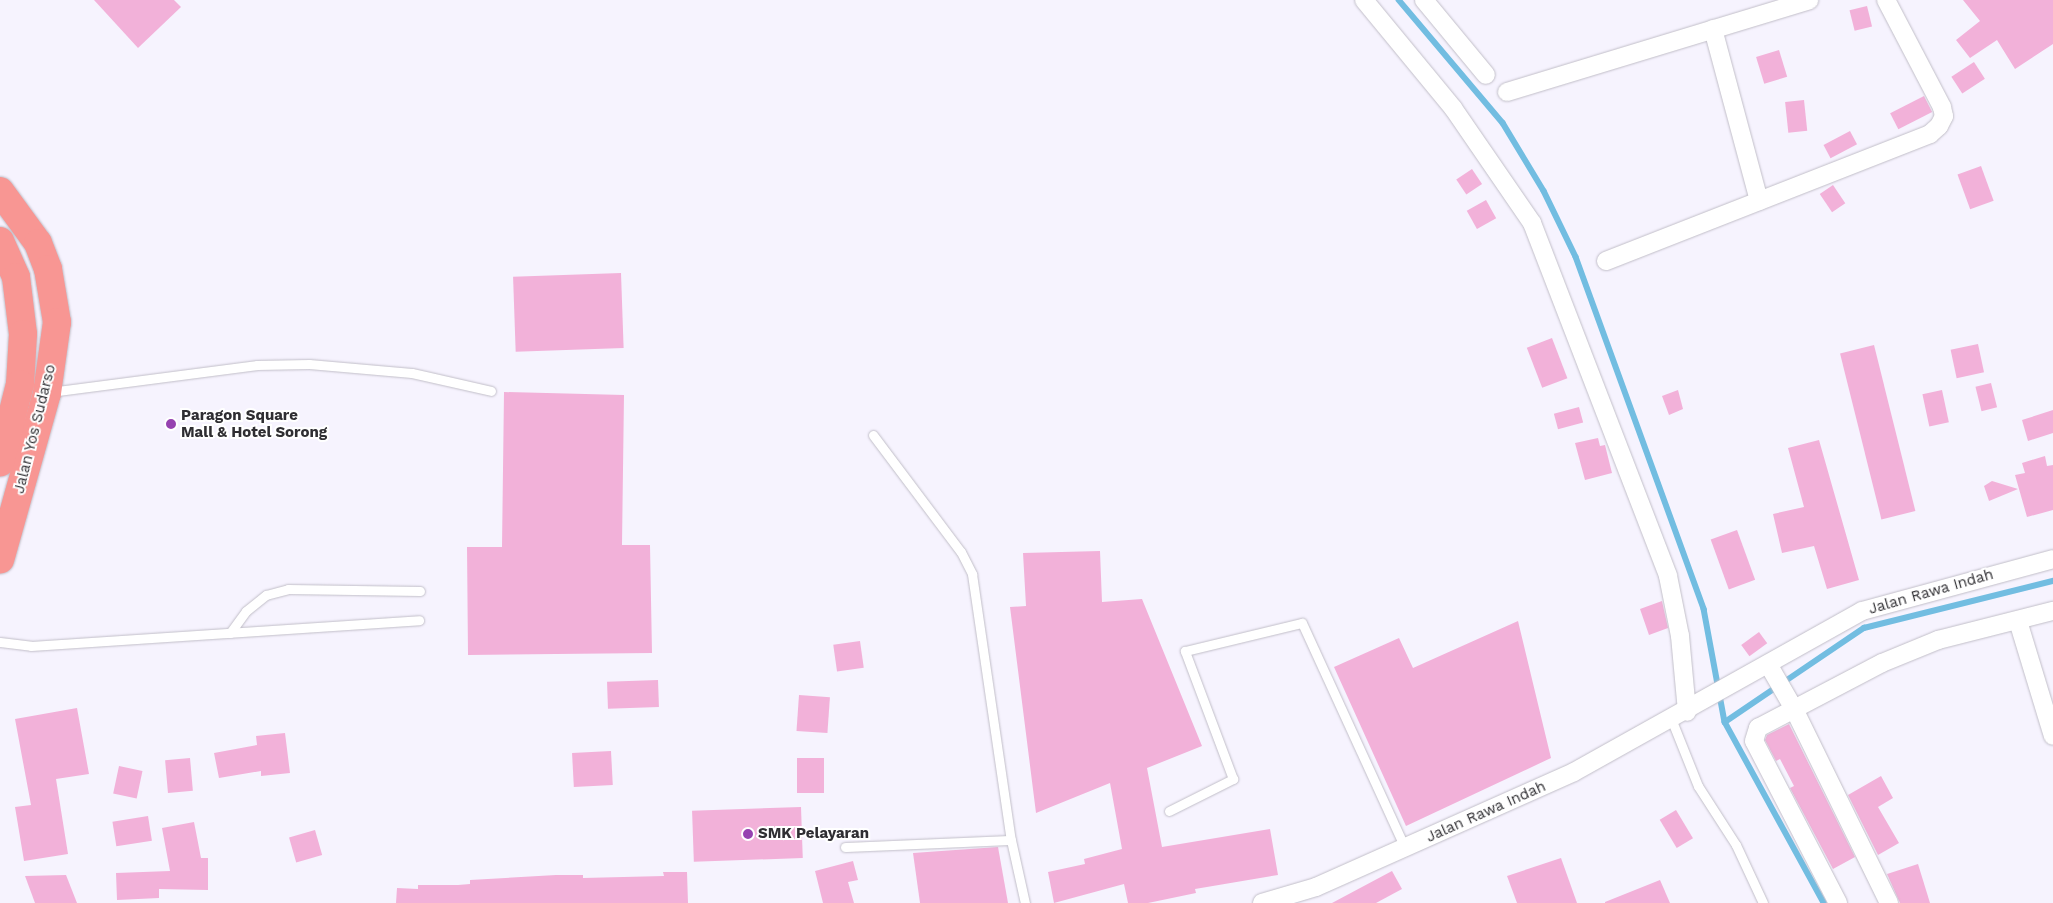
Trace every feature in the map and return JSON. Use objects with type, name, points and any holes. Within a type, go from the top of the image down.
[{"type":"highway","name":"Jalan Yos Sudarso","points":[[0,191],[23,219],[48,269],[57,322],[47,393],[0,560]]},
{"type":"highway","points":[[0,241],[16,277],[21,302],[23,334],[9,394],[0,463]]},
{"type":"street","points":[[1364,0],[1462,121],[1532,223],[1668,576],[1680,636],[1679,716]]},
{"type":"street","points":[[1424,0],[1486,76]]},
{"type":"street","points":[[1507,92],[1809,0]]},
{"type":"street","points":[[1606,261],[1930,134],[1939,126],[1944,116],[1942,108],[1886,0]]},
{"type":"street","points":[[1713,29],[1759,201]]},
{"type":"street","name":"Jalan Rawa Indah","points":[[1262,903],[1316,886],[1574,772],[1679,716],[1736,682],[1770,668],[1882,603],[2053,559]]},
{"type":"street","points":[[1838,903],[1754,741],[1758,728],[1792,704],[1882,663],[1930,644],[2053,611]]},
{"type":"street","points":[[2018,621],[2053,736]]},
{"type":"street","points":[[1770,668],[1792,704],[1889,903]]},
{"type":"lane","points":[[47,393],[256,365],[309,364],[412,373],[491,391]]},
{"type":"lane","points":[[873,435],[961,552],[972,574],[1011,840],[1025,903]]},
{"type":"lane","points":[[230,633],[246,611],[266,595],[288,589],[420,591]]},
{"type":"lane","points":[[0,642],[30,646],[419,620]]},
{"type":"lane","points":[[1169,811],[1233,779],[1185,651],[1302,624],[1404,848]]},
{"type":"lane","points":[[1679,716],[1698,786],[1736,845],[1763,903]]},
{"type":"lane","points":[[845,847],[1011,840]]},
{"type":"building","points":[[94,0],[174,0],[181,7],[138,48]]},
{"type":"building","points":[[1963,0],[2053,0],[2053,44],[2015,69],[1997,40],[1970,58],[1956,40],[1980,21]]},
{"type":"building","points":[[1867,6],[1872,26],[1855,31],[1850,10]]},
{"type":"building","points":[[1779,50],[1787,77],[1764,84],[1756,57]]},
{"type":"building","points":[[1974,62],[1985,79],[1962,93],[1951,77]]},
{"type":"building","points":[[1924,96],[1932,112],[1898,129],[1890,113]]},
{"type":"building","points":[[1804,100],[1807,131],[1788,133],[1785,102]]},
{"type":"building","points":[[1850,131],[1857,144],[1831,158],[1824,145]]},
{"type":"building","points":[[1981,166],[1994,201],[1970,209],[1958,175]]},
{"type":"building","points":[[1472,169],[1482,184],[1466,195],[1456,180]]},
{"type":"building","points":[[1833,185],[1845,203],[1832,212],[1820,194]]},
{"type":"building","points":[[1486,200],[1496,218],[1477,229],[1467,211]]},
{"type":"building","points":[[621,273],[624,348],[516,352],[513,277]]},
{"type":"building","points":[[1552,338],[1567,378],[1542,388],[1527,348]]},
{"type":"building","points":[[1978,344],[1984,372],[1957,378],[1951,350]]},
{"type":"building","points":[[1874,345],[1915,511],[1881,519],[1840,353]]},
{"type":"building","points":[[1991,383],[1997,407],[1982,411],[1975,387]]},
{"type":"building","points":[[1678,390],[1683,409],[1669,415],[1662,396]]},
{"type":"building","points":[[1942,390],[1949,422],[1929,426],[1922,394]]},
{"type":"building","points":[[504,392],[624,395],[622,545],[650,545],[652,653],[468,655],[467,547],[502,547]]},
{"type":"building","points":[[1579,407],[1583,422],[1558,429],[1554,414]]},
{"type":"building","points":[[2053,410],[2053,433],[2028,441],[2022,420]]},
{"type":"building","points":[[1598,438],[1600,446],[1605,445],[1612,473],[1585,480],[1575,443]]},
{"type":"building","points":[[1819,440],[1859,580],[1827,589],[1814,546],[1782,553],[1773,514],[1804,507],[1788,448]]},
{"type":"building","points":[[2045,456],[2047,466],[2053,465],[2053,510],[2027,517],[2015,475],[2025,473],[2022,463]]},
{"type":"building","points":[[1992,481],[2018,489],[1989,501],[1984,486]]},
{"type":"building","points":[[1737,530],[1755,580],[1729,589],[1711,540]]},
{"type":"building","points":[[1100,551],[1102,602],[1142,599],[1202,746],[1147,768],[1162,847],[1270,829],[1278,875],[1195,889],[1196,893],[1148,903],[1128,903],[1124,884],[1054,903],[1048,872],[1085,864],[1084,859],[1122,849],[1110,783],[1036,813],[1010,607],[1026,606],[1023,553]]},
{"type":"building","points":[[1662,601],[1668,628],[1649,635],[1640,609]]},
{"type":"building","points":[[1518,621],[1551,758],[1406,826],[1334,667],[1399,638],[1413,668]]},
{"type":"building","points":[[1759,632],[1767,643],[1749,656],[1741,645]]},
{"type":"building","points":[[860,641],[864,668],[837,671],[833,645]]},
{"type":"building","points":[[658,680],[659,707],[608,709],[607,682]]},
{"type":"building","points":[[799,695],[830,697],[827,733],[796,731]]},
{"type":"building","points":[[77,708],[89,774],[56,779],[68,854],[24,861],[15,807],[31,805],[15,719]]},
{"type":"building","points":[[1789,724],[1855,857],[1833,869],[1790,788],[1794,786],[1780,759],[1776,761],[1765,740],[1767,735]]},
{"type":"building","points":[[285,733],[290,773],[261,776],[261,771],[219,778],[214,753],[257,745],[256,736]]},
{"type":"building","points":[[611,751],[613,785],[574,787],[572,753]]},
{"type":"building","points":[[190,758],[193,791],[168,793],[165,760]]},
{"type":"building","points":[[797,758],[824,758],[824,793],[797,793]]},
{"type":"building","points":[[119,766],[142,771],[137,798],[113,793]]},
{"type":"building","points":[[1881,776],[1893,798],[1878,807],[1899,843],[1878,855],[1848,795]]},
{"type":"building","name":"SMK Pelayaran","points":[[801,807],[803,858],[694,862],[692,811]]},
{"type":"building","points":[[1676,810],[1693,838],[1677,848],[1660,820]]},
{"type":"building","points":[[148,816],[152,841],[116,846],[112,822]]},
{"type":"building","points":[[194,822],[201,858],[208,858],[208,890],[159,889],[159,898],[117,900],[116,873],[170,871],[162,828]]},
{"type":"building","points":[[315,830],[322,855],[296,862],[289,837]]},
{"type":"building","points":[[998,847],[1008,903],[920,903],[913,853]]},
{"type":"building","points":[[1561,858],[1577,903],[1517,903],[1507,876]]},
{"type":"building","points":[[853,861],[858,880],[848,882],[854,903],[823,903],[815,871]]},
{"type":"building","points":[[1918,864],[1930,903],[1900,903],[1887,874]]},
{"type":"building","points":[[1392,871],[1402,889],[1376,903],[1332,903]]},
{"type":"building","points":[[663,872],[687,872],[688,903],[396,903],[397,888],[418,889],[418,885],[458,885],[470,884],[470,880],[556,875],[583,875],[583,878],[664,876]]},
{"type":"building","points":[[66,875],[77,903],[35,903],[25,876]]},
{"type":"building","points":[[1660,880],[1670,903],[1605,903],[1605,902]]},
{"type":"waterway","points":[[1399,0],[1503,123],[1544,191],[1576,257],[1704,609],[1725,722],[1824,903]]},
{"type":"waterway","points":[[1725,722],[1864,628],[2053,581]]},
{"type":"place","name":"Paragon Square Mall & Hotel Sorong","points":[[171,424]]},
{"type":"place","name":"SMK Pelayaran","points":[[748,834]]}]
